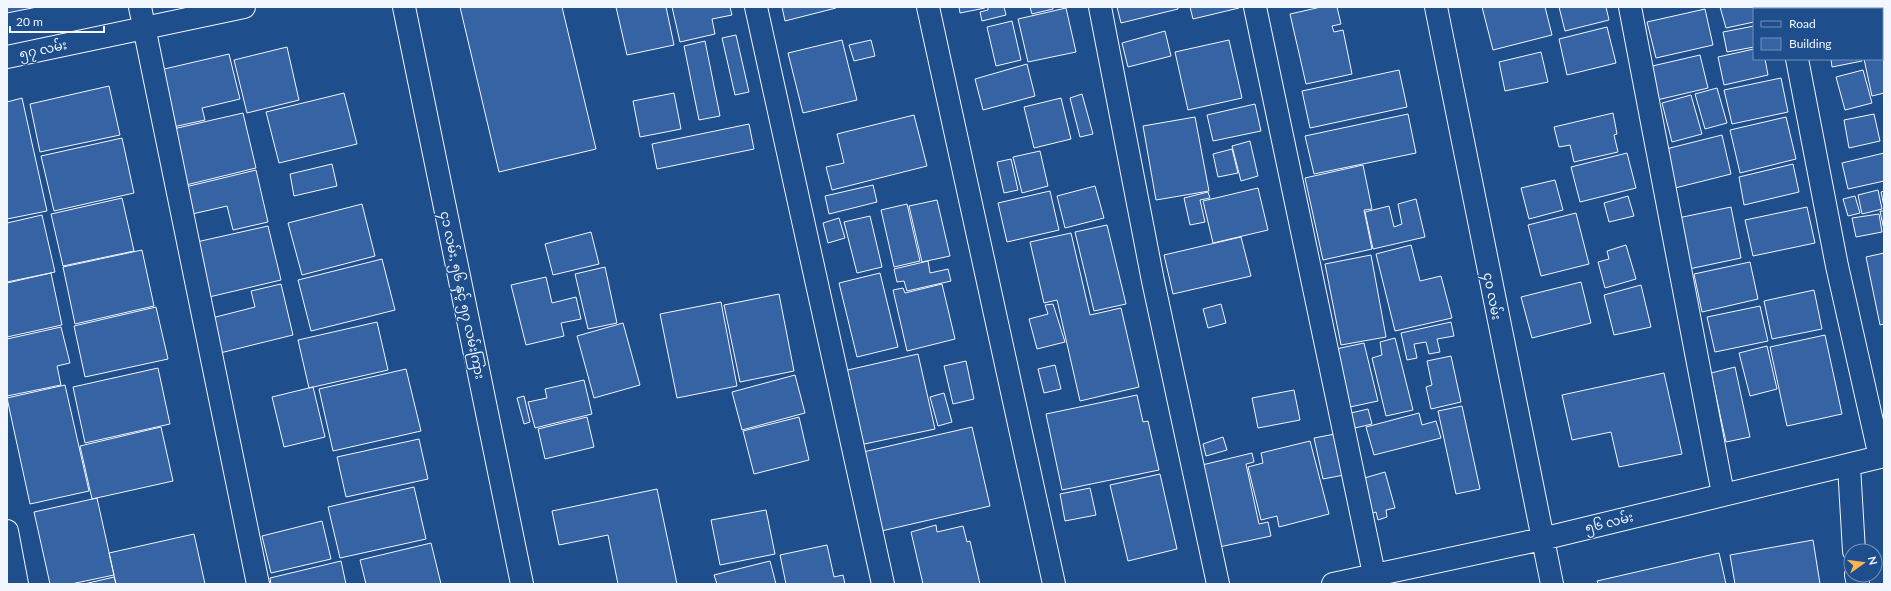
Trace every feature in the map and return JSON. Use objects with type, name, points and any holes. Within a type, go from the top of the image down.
[{"type":"street","name":"၅၇ လမ်း","points":[[7,57],[143,17],[244,7]]},
{"type":"street","name":"၄၁ လမ်း, ၅၆ နှင့် ၅၇ လမ်းကြား","points":[[404,7],[522,584]]},
{"type":"street","points":[[756,7],[883,584]]},
{"type":"street","points":[[928,7],[1054,584]]},
{"type":"street","points":[[1100,7],[1153,281],[1218,584]]},
{"type":"street","points":[[1255,7],[1374,574]]},
{"type":"street","name":"၄၀ လမ်း","points":[[1436,7],[1552,584]]},
{"type":"street","points":[[1630,7],[1723,494]]},
{"type":"street","points":[[143,17],[258,584]]},
{"type":"street","points":[[1797,60],[1836,266],[1882,457]]},
{"type":"street","name":"၅၆ လမ်း","points":[[1332,584],[1542,539],[1723,494],[1849,466],[1882,457]]},
{"type":"street","points":[[1849,466],[1854,543]]},
{"type":"street","points":[[7,531],[17,584]]},
{"type":"building","points":[[7,7],[37,7],[7,13]]},
{"type":"building","points":[[460,7],[562,7],[596,149],[499,172]]},
{"type":"building","points":[[616,7],[666,7],[674,45],[627,55]]},
{"type":"building","points":[[672,7],[730,7],[732,15],[712,19],[715,34],[680,42]]},
{"type":"building","points":[[782,7],[835,7],[836,8],[785,21]]},
{"type":"building","points":[[959,7],[984,7],[985,8],[960,13]]},
{"type":"building","points":[[988,7],[1004,7],[1006,15],[982,21],[980,12],[988,10]]},
{"type":"building","points":[[1030,7],[1053,7],[1053,9],[1032,14]]},
{"type":"building","points":[[1117,7],[1178,7],[1178,9],[1121,23]]},
{"type":"building","points":[[1190,7],[1239,7],[1239,8],[1193,19]]},
{"type":"building","points":[[1321,7],[1337,7],[1341,24],[1332,26],[1334,32],[1343,30],[1352,74],[1306,84],[1290,14]]},
{"type":"building","points":[[1482,7],[1545,7],[1552,35],[1493,50]]},
{"type":"building","points":[[1559,7],[1606,7],[1609,20],[1565,31]]},
{"type":"building","points":[[1720,7],[1760,7],[1753,8],[1753,22],[1726,28]]},
{"type":"building","points":[[1851,7],[1852,8],[1816,8]]},
{"type":"building","points":[[1066,8],[1076,52],[1028,62],[1018,19]]},
{"type":"building","points":[[1705,9],[1713,45],[1656,58],[1647,22]]},
{"type":"building","points":[[1884,15],[1884,93],[1872,96],[1864,60],[1883,60]]},
{"type":"building","points":[[1012,21],[1021,60],[996,66],[987,27]]},
{"type":"building","points":[[1753,26],[1753,47],[1727,52],[1723,32]]},
{"type":"building","points":[[1607,27],[1616,63],[1567,75],[1559,39]]},
{"type":"building","points":[[1165,31],[1171,56],[1128,67],[1122,43]]},
{"type":"building","points":[[736,35],[749,92],[735,95],[722,38]]},
{"type":"building","points":[[842,40],[857,100],[803,113],[788,53]]},
{"type":"building","points":[[871,40],[875,56],[854,61],[849,45]]},
{"type":"building","points":[[1229,40],[1242,98],[1188,110],[1175,52]]},
{"type":"building","points":[[705,41],[720,116],[699,120],[684,46]]},
{"type":"building","points":[[287,47],[299,100],[247,113],[234,60]]},
{"type":"building","points":[[1753,49],[1753,60],[1765,60],[1768,75],[1724,85],[1718,57]]},
{"type":"building","points":[[1541,52],[1548,82],[1505,91],[1499,62]]},
{"type":"building","points":[[229,54],[240,99],[202,108],[205,120],[173,127],[160,70]]},
{"type":"building","points":[[1700,55],[1708,88],[1657,100],[1648,67]]},
{"type":"building","points":[[1831,60],[1862,61],[1832,67]]},
{"type":"building","points":[[1027,64],[1035,96],[983,110],[975,79]]},
{"type":"building","points":[[1399,70],[1407,107],[1310,128],[1302,91]]},
{"type":"building","points":[[1863,70],[1872,103],[1845,110],[1836,77]]},
{"type":"building","points":[[1781,78],[1788,112],[1732,124],[1724,90]]},
{"type":"building","points":[[109,86],[120,135],[40,152],[30,104]]},
{"type":"building","points":[[1717,88],[1727,123],[1705,129],[1695,94]]},
{"type":"building","points":[[344,93],[357,144],[279,163],[266,112]]},
{"type":"building","points":[[674,93],[681,129],[640,137],[633,101]]},
{"type":"building","points":[[1082,94],[1093,134],[1080,137],[1070,98]]},
{"type":"building","points":[[1691,95],[1702,134],[1672,142],[1662,103]]},
{"type":"building","points":[[22,98],[47,211],[7,219],[7,102]]},
{"type":"building","points":[[1061,98],[1071,139],[1034,148],[1024,107]]},
{"type":"building","points":[[1255,104],[1261,131],[1213,141],[1207,115]]},
{"type":"building","points":[[243,113],[256,168],[186,185],[173,129]]},
{"type":"building","points":[[1613,113],[1617,134],[1614,135],[1618,152],[1574,162],[1570,145],[1559,147],[1554,127]]},
{"type":"building","points":[[1408,114],[1416,153],[1314,174],[1305,136]]},
{"type":"building","points":[[1874,114],[1880,141],[1849,148],[1844,120]]},
{"type":"building","points":[[914,115],[927,166],[832,190],[826,167],[844,163],[837,134]]},
{"type":"building","points":[[1195,117],[1209,191],[1156,200],[1143,126]]},
{"type":"building","points":[[1786,117],[1796,159],[1740,173],[1730,130]]},
{"type":"building","points":[[749,124],[754,149],[657,169],[652,144]]},
{"type":"building","points":[[1722,135],[1731,174],[1675,188],[1666,149]]},
{"type":"building","points":[[122,138],[134,193],[54,211],[41,156]]},
{"type":"building","points":[[1250,141],[1258,176],[1241,181],[1232,146]]},
{"type":"building","points":[[1232,149],[1238,173],[1218,177],[1213,154]]},
{"type":"building","points":[[1040,151],[1048,186],[1022,193],[1013,157]]},
{"type":"building","points":[[1627,153],[1636,188],[1580,202],[1571,167]]},
{"type":"building","points":[[1884,153],[1884,181],[1848,189],[1842,163]]},
{"type":"building","points":[[1011,159],[1018,190],[1004,193],[997,162]]},
{"type":"building","points":[[332,164],[337,186],[294,196],[290,174]]},
{"type":"building","points":[[1793,164],[1799,192],[1744,205],[1739,177]]},
{"type":"building","points":[[1363,165],[1372,209],[1364,210],[1372,249],[1323,260],[1305,178]]},
{"type":"building","points":[[256,170],[268,222],[233,230],[227,206],[188,215],[181,188]]},
{"type":"building","points":[[1555,180],[1563,210],[1529,219],[1521,188]]},
{"type":"building","points":[[873,185],[877,202],[829,214],[825,196]]},
{"type":"building","points":[[1095,186],[1104,218],[1065,228],[1057,196]]},
{"type":"building","points":[[1258,188],[1268,230],[1213,243],[1203,201]]},
{"type":"building","points":[[1878,190],[1882,209],[1862,214],[1858,195]]},
{"type":"building","points":[[1050,191],[1059,230],[1007,242],[998,203]]},
{"type":"building","points":[[1884,191],[1884,207],[1881,192]]},
{"type":"building","points":[[1208,192],[1210,198],[1200,200],[1205,222],[1190,225],[1184,198]]},
{"type":"building","points":[[1628,196],[1634,216],[1609,222],[1604,203]]},
{"type":"building","points":[[1855,196],[1860,213],[1848,216],[1843,199]]},
{"type":"building","points":[[122,198],[134,251],[63,266],[51,214]]},
{"type":"building","points":[[1416,199],[1425,237],[1373,249],[1365,212],[1389,206],[1394,227],[1402,224],[1398,204]]},
{"type":"building","points":[[937,200],[950,256],[922,262],[909,206]]},
{"type":"building","points":[[362,204],[375,256],[302,275],[288,223]]},
{"type":"building","points":[[907,204],[920,261],[894,267],[881,210]]},
{"type":"building","points":[[1731,207],[1741,258],[1689,269],[1678,218]]},
{"type":"building","points":[[1807,207],[1815,243],[1753,256],[1745,220]]},
{"type":"building","points":[[1880,211],[1884,211],[1884,230]]},
{"type":"building","points":[[1576,213],[1589,264],[1541,276],[1528,225]]},
{"type":"building","points":[[1879,214],[1882,232],[1856,237],[1852,218]]},
{"type":"building","points":[[42,215],[55,272],[7,282],[7,223]]},
{"type":"building","points":[[870,216],[882,267],[857,273],[844,222]]},
{"type":"building","points":[[839,218],[845,238],[828,243],[823,223]]},
{"type":"building","points":[[1107,225],[1126,304],[1094,311],[1075,232]]},
{"type":"building","points":[[268,226],[281,280],[205,298],[192,243]]},
{"type":"building","points":[[591,232],[599,264],[553,275],[545,244]]},
{"type":"building","points":[[1071,233],[1090,315],[1121,308],[1139,387],[1080,401],[1057,300],[1044,303],[1030,242]]},
{"type":"building","points":[[1241,237],[1251,276],[1173,294],[1164,255]]},
{"type":"building","points":[[1411,245],[1420,281],[1441,276],[1452,318],[1395,331],[1376,254]]},
{"type":"building","points":[[1626,245],[1636,279],[1605,288],[1598,262],[1609,259],[1607,251]]},
{"type":"building","points":[[142,250],[154,306],[75,324],[63,267]]},
{"type":"building","points":[[1884,253],[1884,324],[1880,325],[1866,257]]},
{"type":"building","points":[[1371,255],[1386,337],[1341,345],[1325,264]]},
{"type":"building","points":[[382,259],[395,310],[311,331],[298,280]]},
{"type":"building","points":[[928,261],[930,273],[948,269],[951,281],[907,291],[904,281],[897,282],[894,269]]},
{"type":"building","points":[[1750,262],[1758,299],[1702,312],[1694,274]]},
{"type":"building","points":[[605,267],[617,323],[588,329],[575,274]]},
{"type":"building","points":[[51,273],[62,325],[7,337],[7,283]]},
{"type":"building","points":[[880,273],[898,347],[857,357],[839,283]]},
{"type":"building","points":[[546,277],[552,303],[576,297],[581,319],[561,323],[564,336],[526,345],[511,285]]},
{"type":"building","points":[[1581,282],[1591,323],[1532,338],[1521,297]]},
{"type":"building","points":[[281,284],[293,335],[216,354],[208,319],[255,307],[251,291]]},
{"type":"building","points":[[942,284],[955,339],[907,351],[893,290],[903,288],[905,293]]},
{"type":"building","points":[[1641,285],[1651,327],[1614,335],[1604,295]]},
{"type":"building","points":[[1814,290],[1822,329],[1772,339],[1764,301]]},
{"type":"building","points":[[779,294],[794,371],[740,382],[724,305]]},
{"type":"building","points":[[721,302],[737,386],[677,398],[660,314]]},
{"type":"building","points":[[1053,304],[1065,342],[1037,349],[1029,319],[1048,314],[1045,305]]},
{"type":"building","points":[[1221,304],[1226,323],[1208,328],[1203,309]]},
{"type":"building","points":[[1760,306],[1768,341],[1715,352],[1707,317]]},
{"type":"building","points":[[156,307],[168,359],[85,377],[74,326]]},
{"type":"building","points":[[377,322],[388,370],[309,388],[298,340]]},
{"type":"building","points":[[1451,322],[1454,336],[1437,339],[1440,352],[1429,354],[1426,342],[1414,344],[1417,358],[1407,360],[1401,333]]},
{"type":"building","points":[[623,323],[640,385],[594,398],[577,336]]},
{"type":"building","points":[[61,327],[70,363],[57,366],[61,385],[7,396],[7,339]]},
{"type":"building","points":[[1825,335],[1842,414],[1787,426],[1770,347]]},
{"type":"building","points":[[1395,338],[1413,410],[1386,416],[1372,358],[1382,355],[1380,342]]},
{"type":"building","points":[[1364,343],[1378,401],[1350,407],[1336,349]]},
{"type":"building","points":[[1767,346],[1777,389],[1750,396],[1739,353]]},
{"type":"building","points":[[918,354],[935,429],[855,446],[839,372]]},
{"type":"building","points":[[1451,356],[1461,402],[1431,409],[1426,387],[1432,385],[1427,361]]},
{"type":"building","points":[[966,361],[974,399],[953,404],[944,366]]},
{"type":"building","points":[[1055,365],[1061,389],[1044,393],[1038,369]]},
{"type":"building","points":[[1735,367],[1750,437],[1726,442],[1711,373]]},
{"type":"building","points":[[158,368],[170,424],[85,443],[73,387]]},
{"type":"building","points":[[406,369],[421,431],[333,451],[319,389]]},
{"type":"building","points":[[1664,373],[1682,454],[1619,467],[1611,432],[1572,440],[1562,395]]},
{"type":"building","points":[[795,375],[805,413],[742,430],[732,392]]},
{"type":"building","points":[[584,380],[592,414],[535,428],[528,402],[547,398],[545,389]]},
{"type":"building","points":[[65,385],[89,491],[30,504],[7,398]]},
{"type":"building","points":[[313,387],[325,437],[284,447],[272,397]]},
{"type":"building","points":[[1294,390],[1300,420],[1258,428],[1252,398]]},
{"type":"building","points":[[944,393],[952,422],[938,426],[930,397]]},
{"type":"building","points":[[1137,395],[1143,422],[1148,421],[1159,470],[1062,490],[1046,414]]},
{"type":"building","points":[[524,396],[530,422],[524,424],[517,398]]},
{"type":"building","points":[[1462,406],[1480,489],[1456,494],[1438,411]]},
{"type":"building","points":[[1368,409],[1372,424],[1355,428],[1351,413]]},
{"type":"building","points":[[1419,413],[1422,425],[1436,421],[1441,438],[1374,455],[1366,427]]},
{"type":"building","points":[[587,417],[594,447],[545,459],[538,429]]},
{"type":"building","points":[[799,417],[809,460],[754,474],[743,431]]},
{"type":"building","points":[[161,427],[173,481],[92,499],[80,446]]},
{"type":"building","points":[[972,427],[990,506],[877,532],[859,453]]},
{"type":"building","points":[[1335,434],[1344,475],[1323,479],[1314,438]]},
{"type":"building","points":[[1223,437],[1227,450],[1206,456],[1203,444]]},
{"type":"building","points":[[419,439],[428,479],[346,497],[337,457]]},
{"type":"building","points":[[1310,441],[1329,514],[1279,527],[1277,516],[1261,520],[1248,467],[1263,463],[1261,453]]},
{"type":"building","points":[[1252,453],[1254,462],[1246,464],[1259,524],[1268,522],[1271,536],[1219,547],[1202,465]]},
{"type":"building","points":[[1385,472],[1395,508],[1386,510],[1387,517],[1378,520],[1376,512],[1370,514],[1361,479]]},
{"type":"building","points":[[1160,474],[1177,549],[1128,561],[1110,485]]},
{"type":"building","points":[[414,487],[426,539],[340,558],[328,507]]},
{"type":"building","points":[[1090,488],[1096,515],[1065,521],[1060,494]]},
{"type":"building","points":[[657,489],[677,584],[618,584],[608,535],[559,545],[552,511]]},
{"type":"building","points":[[97,498],[114,575],[71,584],[50,584],[34,512]]},
{"type":"building","points":[[766,510],[775,554],[720,565],[711,520]]},
{"type":"building","points":[[322,521],[331,559],[271,573],[262,536]]},
{"type":"building","points":[[936,525],[937,532],[963,526],[967,542],[970,541],[980,584],[923,584],[911,532]]},
{"type":"building","points":[[194,534],[205,584],[116,584],[109,553]]},
{"type":"building","points":[[1813,540],[1820,584],[1735,584],[1730,555]]},
{"type":"building","points":[[431,543],[441,584],[366,584],[360,560]]},
{"type":"building","points":[[827,545],[834,577],[843,575],[845,584],[786,584],[780,555]]},
{"type":"building","points":[[1719,553],[1726,584],[1598,584],[1597,581]]},
{"type":"building","points":[[341,561],[346,584],[271,584],[270,578]]},
{"type":"building","points":[[770,561],[776,584],[717,584],[714,575]]},
{"type":"building","points":[[114,577],[116,584],[84,584]]}]
